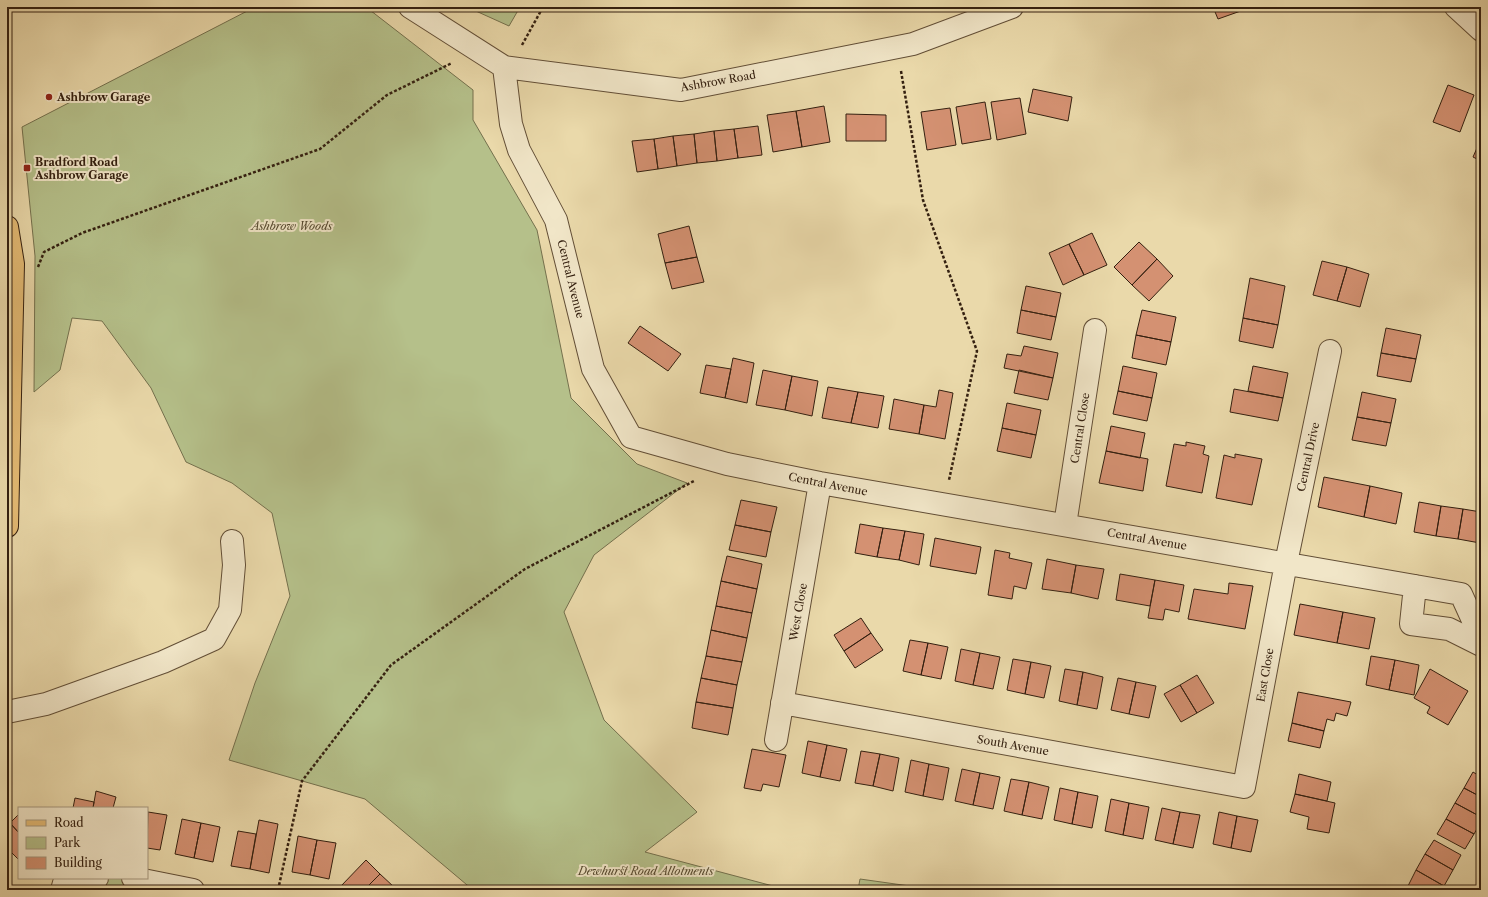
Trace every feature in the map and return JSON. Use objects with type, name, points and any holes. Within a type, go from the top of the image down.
[{"type":"main road","points":[[7,228],[13,264],[7,526]]},
{"type":"street","name":"Ashbrow Road","points":[[410,7],[506,68],[681,90],[913,44],[1012,7]]},
{"type":"street","points":[[1456,7],[1481,30]]},
{"type":"street","name":"Central Avenue","points":[[506,68],[511,124],[519,150],[556,220],[593,369],[631,437],[727,464],[820,483],[1471,596],[1481,638]]},
{"type":"street","name":"Central Close","points":[[1065,526],[1096,330]]},
{"type":"street","name":"Central Drive","points":[[1286,563],[1330,351]]},
{"type":"street","name":"West Close","points":[[776,740],[820,483]]},
{"type":"street","points":[[7,712],[46,704],[162,662],[214,639],[230,610],[234,565],[232,541]]},
{"type":"street","name":"East Close","points":[[1244,786],[1286,563]]},
{"type":"street","points":[[1415,586],[1411,624],[1449,629],[1481,645]]},
{"type":"street","name":"South Avenue","points":[[782,703],[1244,786]]},
{"type":"street","points":[[62,890],[64,883],[90,879]]},
{"type":"street","points":[[138,879],[193,890]]},
{"type":"path","points":[[506,68],[543,7]]},
{"type":"path","points":[[897,47],[923,200],[977,351],[944,504]]},
{"type":"path","points":[[36,274],[44,252],[82,233],[320,149],[386,95],[476,50]]},
{"type":"path","points":[[278,890],[302,781],[391,665],[525,569],[727,464]]},
{"type":"green space","name":"Ashbrow Woods","points":[[255,7],[366,7],[473,90],[473,120],[537,230],[571,398],[637,464],[687,483],[594,555],[564,612],[604,720],[697,812],[645,852],[788,890],[473,890],[365,799],[229,760],[255,683],[290,596],[272,513],[232,483],[186,462],[151,388],[102,321],[72,318],[60,370],[34,392],[35,256],[22,127]]},
{"type":"green space","points":[[467,7],[520,7],[509,26]]},
{"type":"green space","points":[[94,879],[138,879],[193,890],[62,890]]},
{"type":"green space","points":[[860,879],[938,890],[858,890]]},
{"type":"building","points":[[1213,7],[1252,7],[1218,19]]},
{"type":"building","points":[[1448,85],[1474,95],[1460,132],[1433,122]]},
{"type":"building","points":[[1033,89],[1072,97],[1068,121],[1028,112]]},
{"type":"building","points":[[1020,98],[1026,134],[997,140],[991,102]]},
{"type":"building","points":[[985,102],[991,139],[962,144],[956,107]]},
{"type":"building","points":[[824,106],[830,142],[802,147],[796,111]]},
{"type":"building","points":[[950,108],[956,145],[927,150],[921,112]]},
{"type":"building","points":[[796,111],[802,147],[773,152],[767,115]]},
{"type":"building","points":[[846,114],[886,115],[886,141],[846,141]]},
{"type":"building","points":[[758,126],[762,155],[738,158],[734,129]]},
{"type":"building","points":[[734,129],[738,158],[717,161],[714,131]]},
{"type":"building","points":[[714,131],[717,161],[697,163],[694,134]]},
{"type":"building","points":[[694,134],[697,163],[677,166],[673,136]]},
{"type":"building","points":[[673,136],[677,166],[658,169],[654,139]]},
{"type":"building","points":[[654,139],[658,169],[637,172],[632,141]]},
{"type":"building","points":[[1481,139],[1481,161],[1473,157]]},
{"type":"building","points":[[689,226],[697,257],[665,263],[658,234]]},
{"type":"building","points":[[1092,233],[1107,265],[1084,275],[1069,244]]},
{"type":"building","points":[[1139,242],[1157,259],[1132,285],[1114,267]]},
{"type":"building","points":[[1069,244],[1084,275],[1063,285],[1049,253]]},
{"type":"building","points":[[697,257],[704,282],[672,289],[665,263]]},
{"type":"building","points":[[1157,259],[1173,276],[1149,301],[1132,285]]},
{"type":"building","points":[[1322,261],[1347,267],[1337,301],[1313,295]]},
{"type":"building","points":[[1347,267],[1369,274],[1360,307],[1337,301]]},
{"type":"building","points":[[1250,278],[1285,286],[1278,325],[1243,318]]},
{"type":"building","points":[[1026,286],[1061,293],[1056,317],[1021,310]]},
{"type":"building","points":[[1021,310],[1056,317],[1051,340],[1017,333]]},
{"type":"building","points":[[1142,310],[1176,317],[1171,342],[1136,335]]},
{"type":"building","points":[[1243,318],[1278,325],[1273,348],[1239,341]]},
{"type":"building","points":[[640,326],[681,354],[668,371],[628,343]]},
{"type":"building","points":[[1386,328],[1421,335],[1416,359],[1381,353]]},
{"type":"building","points":[[1136,335],[1171,342],[1166,365],[1132,358]]},
{"type":"building","points":[[1024,346],[1058,353],[1053,378],[1004,368],[1007,354],[1021,356]]},
{"type":"building","points":[[1381,353],[1416,359],[1411,382],[1377,376]]},
{"type":"building","points":[[733,358],[754,363],[747,403],[725,398]]},
{"type":"building","points":[[706,365],[731,369],[725,398],[700,393]]},
{"type":"building","points":[[1123,366],[1157,373],[1152,398],[1118,391]]},
{"type":"building","points":[[1253,366],[1288,373],[1283,398],[1248,391]]},
{"type":"building","points":[[763,370],[792,376],[785,410],[756,405]]},
{"type":"building","points":[[1019,370],[1053,378],[1048,400],[1014,393]]},
{"type":"building","points":[[792,376],[818,381],[812,416],[785,410]]},
{"type":"building","points":[[828,387],[858,392],[851,423],[822,418]]},
{"type":"building","points":[[1234,389],[1283,398],[1278,421],[1230,412]]},
{"type":"building","points":[[939,390],[953,393],[945,439],[919,434],[924,405],[936,407]]},
{"type":"building","points":[[1118,391],[1152,398],[1147,421],[1113,414]]},
{"type":"building","points":[[858,392],[884,396],[878,428],[851,423]]},
{"type":"building","points":[[1362,392],[1396,399],[1391,423],[1357,417]]},
{"type":"building","points":[[894,399],[924,405],[919,434],[889,429]]},
{"type":"building","points":[[1007,403],[1041,410],[1036,435],[1002,428]]},
{"type":"building","points":[[1357,417],[1391,423],[1386,446],[1352,440]]},
{"type":"building","points":[[1111,426],[1145,433],[1140,458],[1106,451]]},
{"type":"building","points":[[1002,428],[1036,435],[1031,458],[997,451]]},
{"type":"building","points":[[1186,442],[1205,446],[1203,454],[1209,456],[1202,493],[1166,486],[1174,444],[1186,446]]},
{"type":"building","points":[[1106,451],[1148,459],[1143,491],[1099,483]]},
{"type":"building","points":[[1235,454],[1262,459],[1252,505],[1216,498],[1224,455],[1235,458]]},
{"type":"building","points":[[1324,477],[1370,486],[1364,517],[1318,507]]},
{"type":"building","points":[[1370,486],[1402,493],[1396,524],[1364,517]]},
{"type":"building","points":[[741,500],[777,507],[771,532],[735,525]]},
{"type":"building","points":[[1419,502],[1441,506],[1436,536],[1414,532]]},
{"type":"building","points":[[1441,506],[1463,509],[1458,539],[1436,536]]},
{"type":"building","points":[[1463,509],[1481,512],[1480,543],[1458,539]]},
{"type":"building","points":[[860,524],[883,528],[877,557],[855,553]]},
{"type":"building","points":[[735,525],[771,532],[766,557],[729,550]]},
{"type":"building","points":[[883,528],[905,531],[899,560],[877,557]]},
{"type":"building","points":[[905,531],[924,534],[919,565],[899,560]]},
{"type":"building","points":[[935,538],[981,547],[976,574],[930,566]]},
{"type":"building","points":[[995,550],[1010,553],[1009,558],[1032,563],[1026,589],[1014,586],[1012,599],[988,595]]},
{"type":"building","points":[[727,556],[762,564],[757,589],[721,581]]},
{"type":"building","points":[[1047,559],[1076,565],[1071,593],[1042,589]]},
{"type":"building","points":[[1076,565],[1104,569],[1098,599],[1071,593]]},
{"type":"building","points":[[1120,574],[1155,580],[1150,606],[1116,600]]},
{"type":"building","points":[[1155,580],[1184,585],[1179,612],[1165,609],[1163,620],[1148,618]]},
{"type":"building","points":[[721,581],[757,589],[752,613],[716,606]]},
{"type":"building","points":[[1229,583],[1253,586],[1245,629],[1188,619],[1194,589],[1228,594]]},
{"type":"building","points":[[1300,604],[1343,612],[1337,643],[1294,635]]},
{"type":"building","points":[[716,606],[752,613],[747,638],[711,630]]},
{"type":"building","points":[[1343,612],[1375,618],[1369,649],[1337,643]]},
{"type":"building","points":[[861,618],[871,633],[844,651],[834,635]]},
{"type":"building","points":[[711,630],[747,638],[742,662],[706,656]]},
{"type":"building","points":[[871,633],[883,650],[855,668],[844,651]]},
{"type":"building","points":[[910,640],[928,643],[921,675],[903,671]]},
{"type":"building","points":[[928,643],[948,647],[941,679],[921,675]]},
{"type":"building","points":[[961,649],[980,653],[973,685],[955,681]]},
{"type":"building","points":[[980,653],[1000,657],[993,689],[973,685]]},
{"type":"building","points":[[706,656],[742,662],[737,685],[701,678]]},
{"type":"building","points":[[1371,656],[1395,660],[1389,690],[1366,685]]},
{"type":"building","points":[[1013,659],[1031,662],[1025,694],[1007,690]]},
{"type":"building","points":[[1395,660],[1419,665],[1414,695],[1389,690]]},
{"type":"building","points":[[1031,662],[1051,666],[1044,698],[1025,694]]},
{"type":"building","points":[[1065,669],[1083,672],[1077,705],[1059,701]]},
{"type":"building","points":[[1430,669],[1468,691],[1448,725],[1427,713],[1430,707],[1414,698]]},
{"type":"building","points":[[1083,672],[1103,677],[1097,709],[1077,705]]},
{"type":"building","points":[[1197,675],[1214,703],[1197,713],[1180,685]]},
{"type":"building","points":[[701,678],[737,685],[733,708],[696,702]]},
{"type":"building","points":[[1118,678],[1136,682],[1129,714],[1111,710]]},
{"type":"building","points":[[1136,682],[1156,686],[1149,718],[1129,714]]},
{"type":"building","points":[[1180,685],[1197,713],[1181,722],[1164,694]]},
{"type":"building","points":[[1298,692],[1351,702],[1347,716],[1336,713],[1334,721],[1327,719],[1324,731],[1292,723]]},
{"type":"building","points":[[696,702],[733,708],[728,735],[692,728]]},
{"type":"building","points":[[1292,723],[1324,731],[1320,748],[1288,741]]},
{"type":"building","points":[[808,741],[827,745],[820,777],[802,773]]},
{"type":"building","points":[[827,745],[847,749],[840,781],[820,777]]},
{"type":"building","points":[[752,749],[786,755],[779,787],[763,784],[761,791],[744,788]]},
{"type":"building","points":[[861,751],[880,754],[873,786],[855,783]]},
{"type":"building","points":[[880,754],[899,758],[893,791],[873,786]]},
{"type":"building","points":[[911,760],[929,764],[923,796],[905,792]]},
{"type":"building","points":[[929,764],[949,768],[943,800],[923,796]]},
{"type":"building","points":[[962,769],[980,773],[973,805],[955,801]]},
{"type":"building","points":[[1473,772],[1481,777],[1481,797],[1464,788]]},
{"type":"building","points":[[980,773],[1000,777],[993,809],[973,805]]},
{"type":"building","points":[[1299,774],[1331,782],[1327,801],[1295,794]]},
{"type":"building","points":[[1011,779],[1029,782],[1022,815],[1004,811]]},
{"type":"building","points":[[1029,782],[1049,787],[1042,819],[1022,815]]},
{"type":"building","points":[[1060,788],[1078,792],[1072,824],[1054,820]]},
{"type":"building","points":[[1464,788],[1481,797],[1481,817],[1455,803]]},
{"type":"building","points":[[96,791],[116,797],[113,807],[93,807]]},
{"type":"building","points":[[1078,792],[1098,796],[1092,828],[1072,824]]},
{"type":"building","points":[[1295,794],[1335,803],[1329,833],[1307,829],[1309,817],[1290,812]]},
{"type":"building","points":[[75,798],[94,802],[93,807],[73,807]]},
{"type":"building","points":[[1111,799],[1129,803],[1123,835],[1105,831]]},
{"type":"building","points":[[1129,803],[1149,807],[1143,839],[1123,835]]},
{"type":"building","points":[[1455,803],[1481,817],[1481,822],[1474,834],[1446,819]]},
{"type":"building","points":[[1162,808],[1180,812],[1173,844],[1155,840]]},
{"type":"building","points":[[148,812],[167,815],[160,850],[148,848]]},
{"type":"building","points":[[1180,812],[1200,815],[1193,848],[1173,844]]},
{"type":"building","points":[[1219,812],[1237,816],[1231,848],[1213,844]]},
{"type":"building","points":[[18,815],[18,832],[10,823]]},
{"type":"building","points":[[1237,816],[1258,820],[1251,852],[1231,848]]},
{"type":"building","points":[[182,819],[201,823],[194,858],[175,854]]},
{"type":"building","points":[[1446,819],[1474,834],[1465,849],[1437,834]]},
{"type":"building","points":[[259,820],[278,824],[269,873],[250,869]]},
{"type":"building","points":[[10,823],[18,832],[18,859],[7,848],[7,826]]},
{"type":"building","points":[[201,823],[220,827],[213,862],[194,858]]},
{"type":"building","points":[[238,831],[256,834],[250,869],[231,866]]},
{"type":"building","points":[[298,836],[317,840],[310,875],[292,872]]},
{"type":"building","points":[[317,840],[336,843],[329,879],[310,875]]},
{"type":"building","points":[[1434,840],[1461,855],[1453,870],[1425,854]]},
{"type":"building","points":[[1425,854],[1453,870],[1444,886],[1416,870]]},
{"type":"building","points":[[366,860],[380,874],[364,890],[345,890],[341,886]]},
{"type":"building","points":[[1416,870],[1444,886],[1442,890],[1415,890],[1408,886]]},
{"type":"building","points":[[380,874],[394,887],[390,890],[364,890]]},
{"type":"building","points":[[7,879],[11,879],[9,890],[7,890]]},
{"type":"building","points":[[1408,886],[1415,890],[1405,890]]},
{"type":"place","name":"Ashbrow Garage","points":[[49,97]]},
{"type":"place","name":"Bradford Road Ashbrow Garage","points":[[27,168]]},
{"type":"park label","name":"Dewhurst Road Allotments","points":[[646,871]]}]
